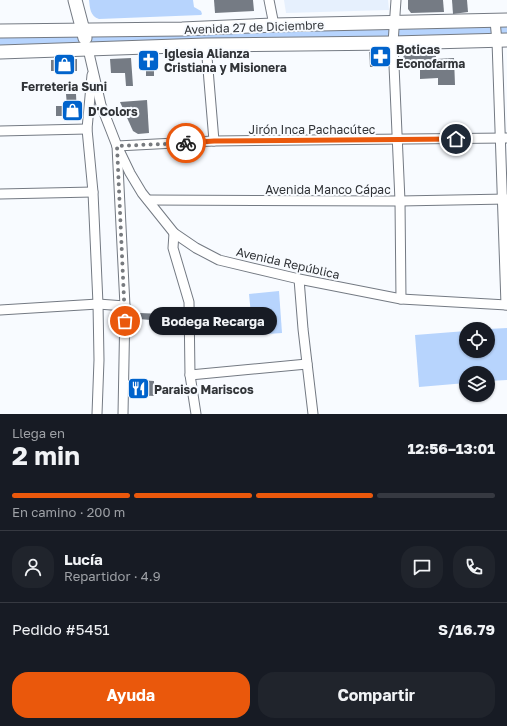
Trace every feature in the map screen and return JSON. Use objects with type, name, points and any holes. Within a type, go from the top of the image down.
[{"type":"street","points":[[75,0],[101,105],[117,146],[125,306],[123,414]]},
{"type":"street","points":[[269,0],[274,25]]},
{"type":"street","points":[[396,0],[393,43],[400,201],[401,299]]},
{"type":"street","points":[[501,21],[506,305]]},
{"type":"street","name":"Avenida 27 de Diciembre","points":[[0,31],[83,31],[274,25],[501,21]]},
{"type":"street","name":"Avenida 27 de Diciembre","points":[[0,52],[206,46],[502,41]]},
{"type":"street","points":[[206,46],[214,141]]},
{"type":"street","points":[[92,68],[87,129],[93,192],[98,304],[99,360],[97,414]]},
{"type":"street","points":[[0,131],[87,129]]},
{"type":"street","name":"Jirón Inca Pachacútec","points":[[117,146],[214,141],[503,138]]},
{"type":"street","name":"Avenida República","points":[[117,146],[130,173],[142,193],[174,232],[196,248],[219,260],[300,279],[401,299],[506,305]]},
{"type":"street","points":[[0,194],[93,192]]},
{"type":"street","name":"Avenida Manco Cápac","points":[[148,200],[504,200]]},
{"type":"street","points":[[174,232],[173,248],[189,302],[190,375],[196,414]]},
{"type":"street","points":[[300,279],[313,414]]},
{"type":"street","points":[[0,310],[98,304],[125,306]]},
{"type":"street","points":[[190,375],[307,364]]},
{"type":"shaded area","points":[[89,0],[193,0],[194,7],[201,11],[202,14],[99,19],[92,14]]},
{"type":"shaded area","points":[[284,0],[388,0],[389,10],[286,13]]},
{"type":"shaded area","points":[[507,23],[507,38],[397,40],[398,26]]},
{"type":"shaded area","points":[[390,26],[389,40],[90,46],[87,34]]},
{"type":"shaded area","points":[[80,32],[84,47],[0,49],[0,33]]},
{"type":"shaded area","points":[[279,291],[282,333],[253,335],[249,294]]},
{"type":"shaded area","points":[[507,328],[507,380],[495,381],[495,366],[459,366],[459,384],[419,387],[415,335],[459,332],[459,358],[495,358],[495,329]]},
{"type":"building","points":[[214,0],[253,0],[254,11],[215,13]]},
{"type":"building","points":[[408,0],[443,0],[444,12],[411,13],[408,9]]},
{"type":"building","points":[[452,0],[467,0],[468,12],[453,14]]},
{"type":"building","points":[[384,51],[385,67],[370,67],[369,52]]},
{"type":"building","points":[[407,53],[436,53],[436,59],[454,58],[455,85],[438,85],[438,78],[420,79],[420,67],[403,67],[403,57]]},
{"type":"building","points":[[146,56],[154,56],[154,76],[146,76]]},
{"type":"building","points":[[131,58],[133,86],[126,86],[125,73],[111,73],[110,59]]},
{"type":"building","name":"Ferreteria Suni","points":[[77,59],[77,71],[51,71],[51,60]]},
{"type":"building","points":[[66,94],[76,94],[77,116],[56,116],[56,106],[67,106]]},
{"type":"building","points":[[147,100],[149,133],[138,134],[133,131],[120,102]]},
{"type":"building","points":[[140,313],[163,314],[162,321],[139,319]]},
{"type":"building","points":[[137,380],[154,381],[154,396],[136,395]]},
{"type":"way so far","points":[[125,321],[117,146],[186,143]]},
{"type":"place","name":"Boticas Econofarma","points":[[380,56]]},
{"type":"place","name":"Iglesia Alianza Cristiana y Misionera","points":[[149,60]]},
{"type":"place","name":"Ferreteria Suni","points":[[64,65]]},
{"type":"place","name":"D'Colors","points":[[73,111]]},
{"type":"place","name":"Bodega Recarga","points":[[125,321]]},
{"type":"place","name":"Paraiso Mariscos","points":[[139,389]]},
{"type":"route","points":[[186,143],[214,141],[456,139]]}]
